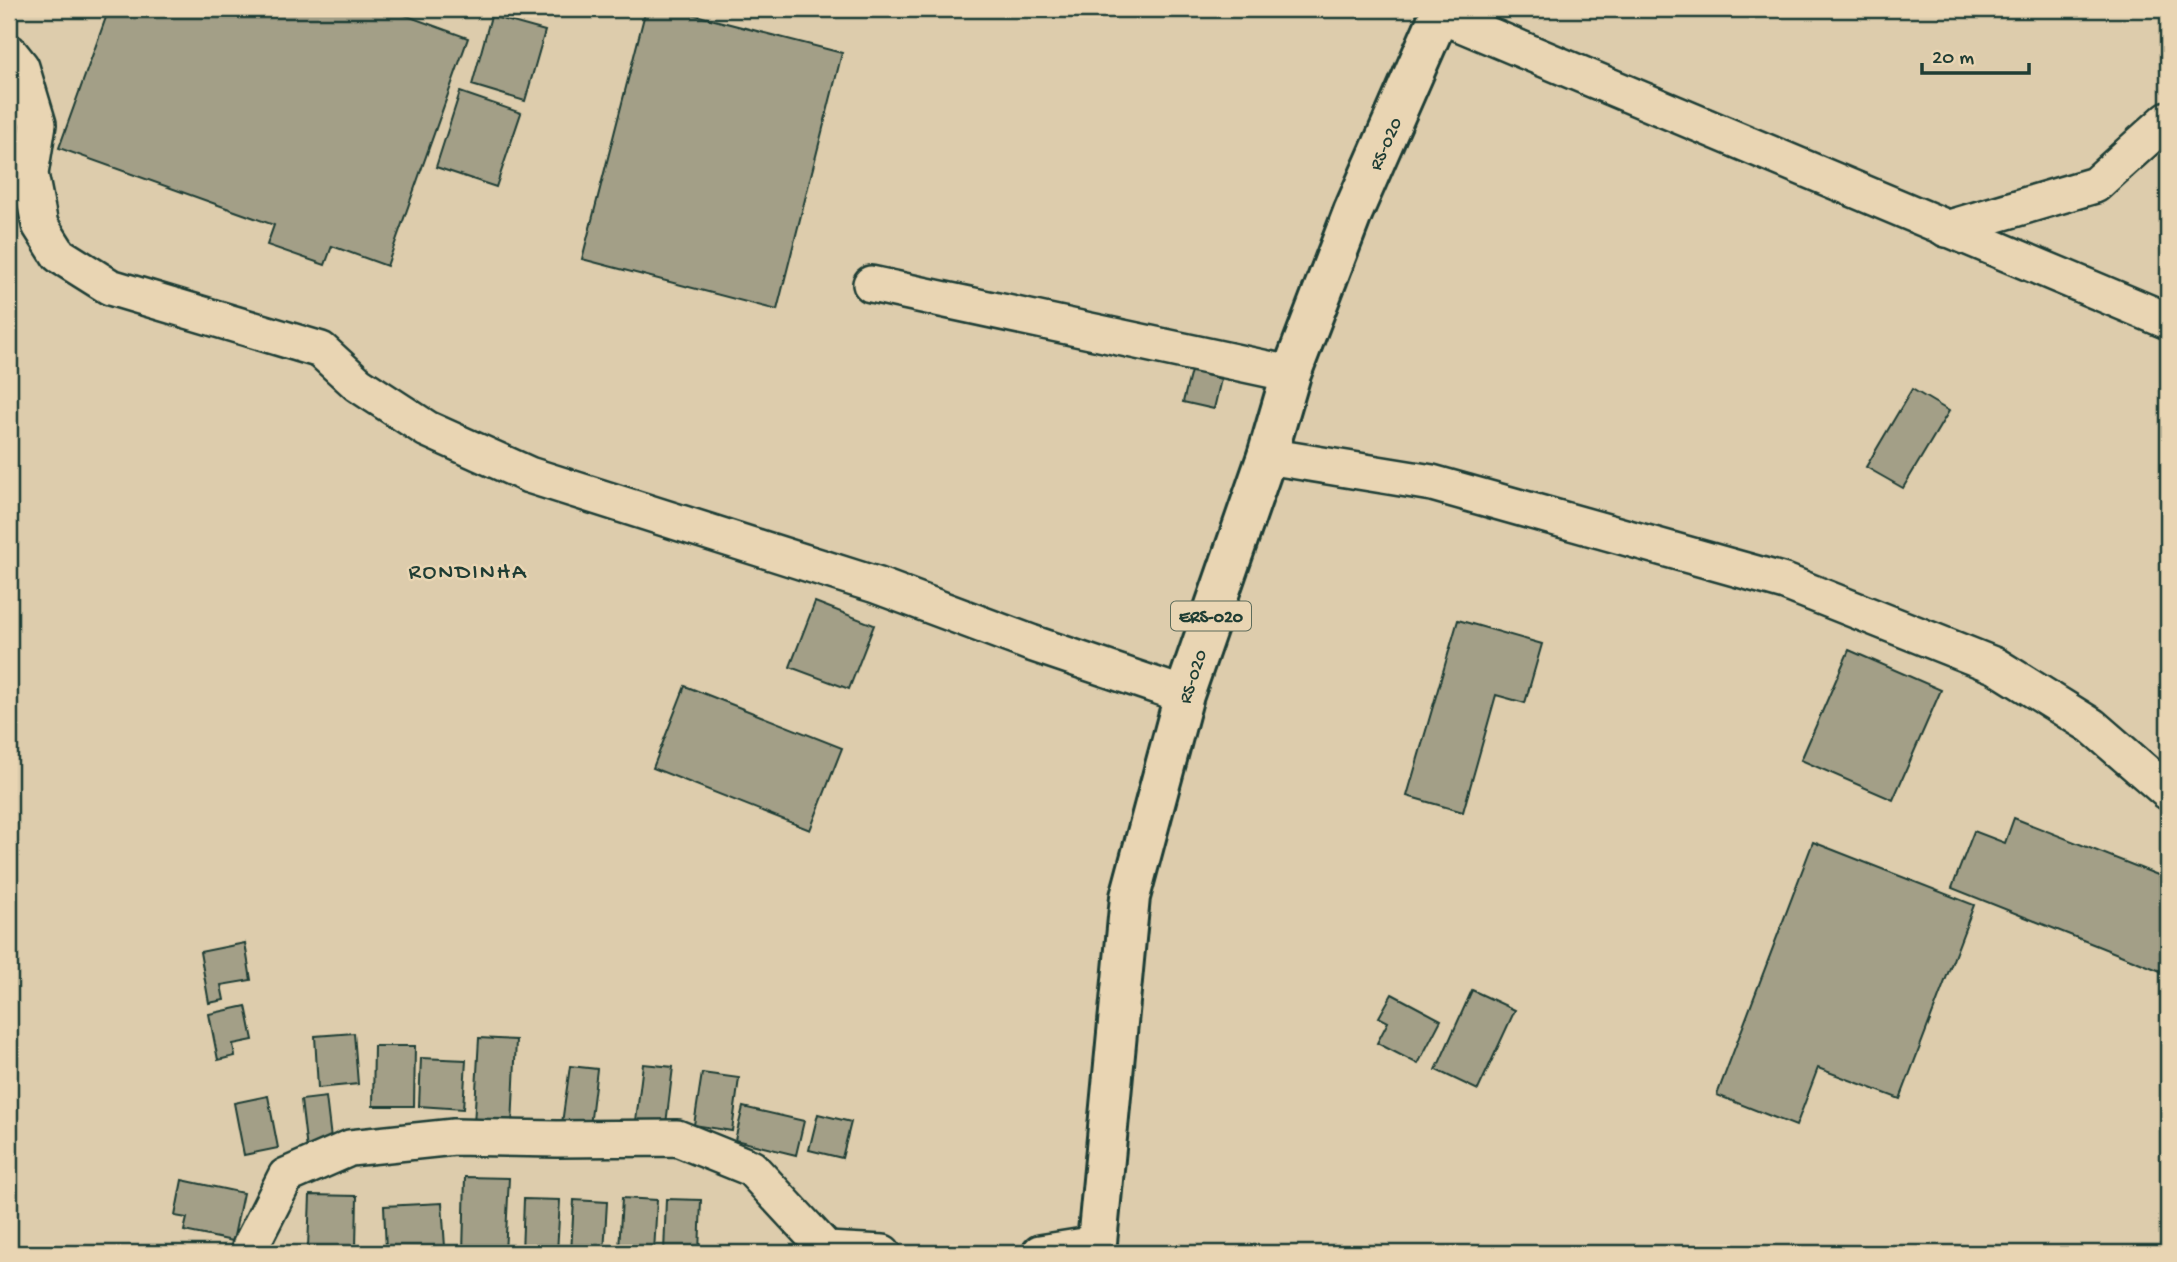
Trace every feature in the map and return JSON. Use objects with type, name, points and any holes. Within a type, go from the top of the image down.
[{"type":"main road","name":"RS-020","points":[[1097,1249],[1130,897],[1184,695],[1267,456],[1291,374],[1353,212],[1441,12]]},
{"type":"street","points":[[1441,12],[1946,229],[2168,321]]},
{"type":"street","points":[[9,52],[21,67],[38,124],[30,174],[40,225],[59,255],[110,287],[321,350],[358,384],[427,429],[529,475],[876,585],[1031,643],[1184,695]]},
{"type":"street","points":[[1946,229],[2095,185],[2168,119]]},
{"type":"street","points":[[871,284],[1291,374]]},
{"type":"street","points":[[1267,456],[1432,484],[1785,582],[1996,666],[2092,726],[2168,792]]},
{"type":"street","points":[[250,1253],[250,1247],[286,1176],[350,1148],[454,1137],[677,1138],[751,1168],[823,1251],[883,1253]]},
{"type":"street","points":[[1040,1253],[1097,1249]]},
{"type":"building","points":[[109,9],[388,9],[468,38],[387,266],[332,246],[325,265],[267,245],[274,225],[59,148]]},
{"type":"building","points":[[646,9],[672,9],[842,53],[777,310],[582,259]]},
{"type":"building","points":[[491,16],[545,31],[525,101],[472,85]]},
{"type":"building","points":[[460,92],[521,113],[496,187],[436,167]]},
{"type":"building","points":[[1191,371],[1221,379],[1214,409],[1183,402]]},
{"type":"building","points":[[1912,389],[1949,411],[1903,488],[1866,467]]},
{"type":"building","points":[[815,602],[874,625],[849,689],[790,667]]},
{"type":"building","points":[[1458,620],[1542,644],[1525,703],[1496,695],[1463,812],[1407,796]]},
{"type":"building","points":[[1849,650],[1941,690],[1893,800],[1801,760]]},
{"type":"building","points":[[685,686],[842,748],[810,830],[653,768]]},
{"type":"building","points":[[2014,818],[2168,879],[2168,974],[1952,888],[1974,831],[2005,843]]},
{"type":"building","points":[[1813,842],[1974,905],[1900,1099],[1818,1068],[1796,1126],[1717,1095]]},
{"type":"building","points":[[245,943],[251,980],[221,985],[224,1000],[209,1003],[200,952]]},
{"type":"building","points":[[1472,990],[1515,1010],[1478,1090],[1436,1070]]},
{"type":"building","points":[[1392,994],[1441,1020],[1418,1064],[1377,1043],[1388,1022],[1379,1017]]},
{"type":"building","points":[[246,1006],[253,1040],[233,1044],[235,1056],[218,1060],[209,1014]]},
{"type":"building","points":[[354,1033],[358,1084],[318,1088],[315,1036]]},
{"type":"building","points":[[479,1038],[516,1040],[512,1126],[474,1125]]},
{"type":"building","points":[[374,1046],[415,1046],[414,1106],[373,1106]]},
{"type":"building","points":[[421,1058],[466,1060],[463,1109],[419,1106]]},
{"type":"building","points":[[643,1064],[673,1067],[666,1124],[636,1121]]},
{"type":"building","points":[[570,1066],[597,1069],[590,1126],[562,1123]]},
{"type":"building","points":[[702,1073],[739,1078],[732,1131],[694,1125]]},
{"type":"building","points":[[268,1096],[278,1148],[244,1155],[234,1103]]},
{"type":"building","points":[[326,1097],[332,1147],[307,1150],[301,1100]]},
{"type":"building","points":[[743,1107],[804,1121],[796,1155],[735,1140]]},
{"type":"building","points":[[818,1114],[851,1122],[842,1158],[809,1150]]},
{"type":"building","points":[[465,1177],[509,1178],[505,1253],[463,1253]]},
{"type":"building","points":[[182,1180],[243,1193],[233,1241],[184,1231],[187,1218],[175,1216]]},
{"type":"building","points":[[310,1195],[357,1196],[356,1249],[308,1248]]},
{"type":"building","points":[[622,1198],[657,1200],[654,1252],[619,1250]]},
{"type":"building","points":[[524,1199],[560,1200],[557,1253],[522,1253]]},
{"type":"building","points":[[666,1199],[701,1200],[699,1253],[664,1253]]},
{"type":"building","points":[[574,1200],[607,1202],[604,1253],[571,1253]]},
{"type":"building","points":[[442,1203],[445,1247],[386,1250],[384,1206]]},
{"type":"district","name":"RONDINHA","points":[[468,570]]}]
